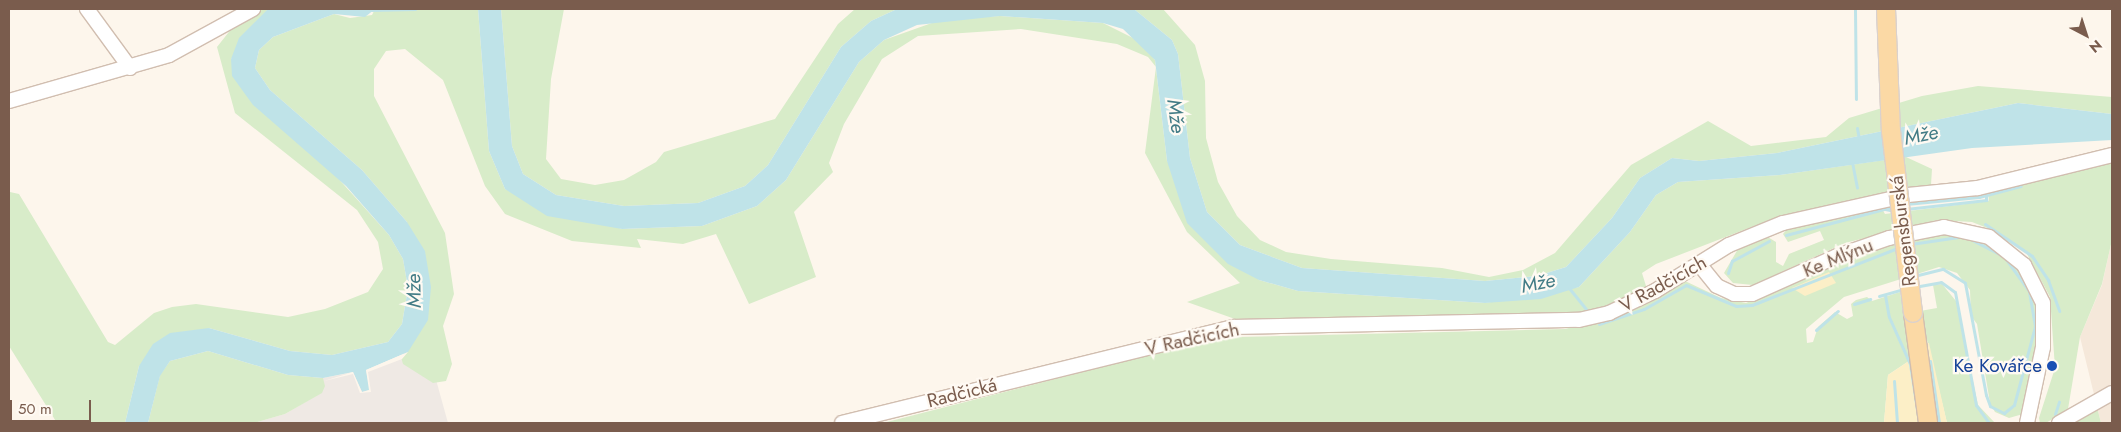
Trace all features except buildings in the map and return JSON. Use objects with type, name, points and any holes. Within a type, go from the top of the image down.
[{"type":"main road","name":"Regensburská","points":[[1886,9],[1891,131],[1928,423]]},
{"type":"street","points":[[87,9],[130,68]]},
{"type":"street","points":[[9,101],[130,68],[169,55],[253,9]]},
{"type":"street","name":"V Radčicích","points":[[1083,363],[1233,327],[1579,320],[1626,307],[1762,230],[1809,216],[1908,195],[1978,188],[2112,155]]},
{"type":"street","name":"Ke Mlýnu","points":[[1699,264],[1717,286],[1734,294],[1752,294],[1889,238],[1944,228],[1989,237],[2024,265],[2043,303],[2043,347],[2026,423]]},
{"type":"street","name":"Radčická","points":[[842,423],[1083,363]]},
{"type":"street","points":[[2059,423],[2112,393]]},
{"type":"shaded area","points":[[2112,240],[2112,423],[2101,423],[2080,337],[2102,285]]},
{"type":"shaded area","points":[[401,357],[435,376],[448,423],[254,423],[285,414],[321,393],[323,378],[366,370]]},
{"type":"green space","points":[[247,9],[268,9],[231,59],[389,235],[403,259],[408,288],[402,324],[388,342],[332,355],[290,351],[209,328],[139,366],[125,423],[57,423],[9,346],[10,192],[19,194],[108,342],[115,345],[154,313],[172,307],[196,304],[288,317],[325,309],[368,292],[383,269],[378,242],[357,210],[235,113],[217,47]]},
{"type":"green space","points":[[375,9],[478,9],[489,151],[505,189],[622,229],[702,226],[757,206],[786,180],[859,62],[884,40],[943,19],[1000,16],[1103,23],[1141,42],[1155,60],[1156,67],[1148,57],[1117,44],[1021,29],[918,36],[882,59],[844,124],[829,163],[833,172],[794,212],[816,277],[749,304],[716,234],[683,244],[637,239],[641,248],[572,241],[505,214],[485,186],[443,80],[405,49],[386,51],[374,69],[374,96],[445,233],[454,294],[443,326],[452,364],[446,381],[433,383],[403,364],[401,357],[414,340],[407,222],[362,170],[270,90],[255,68],[259,50],[273,37],[334,14],[350,18],[372,15]]},
{"type":"green space","points":[[501,9],[564,9],[551,79],[546,159],[561,179],[595,185],[624,180],[656,162],[664,152],[775,119],[838,24],[855,9],[897,9],[871,21],[841,47],[768,165],[745,186],[698,203],[624,206],[556,195],[523,174],[512,146]]},
{"type":"green space","points":[[1134,9],[1163,9],[1195,45],[1205,81],[1206,138],[1218,182],[1237,216],[1260,240],[1286,252],[1331,259],[1442,268],[1489,277],[1523,270],[1555,253],[1631,165],[1708,121],[1751,146],[1826,137],[1849,118],[1922,96],[1978,86],[2112,97],[2112,114],[2018,103],[1777,153],[1699,161],[1672,158],[1640,178],[1612,218],[1566,267],[1537,276],[1485,281],[1302,268],[1240,245],[1207,212],[1190,158],[1178,54],[1172,40]]},
{"type":"green space","points":[[1156,68],[1167,161],[1259,280],[1298,291],[1485,303],[1579,287],[1630,232],[1656,195],[1678,182],[1780,175],[1906,157],[1932,169],[1931,185],[1831,204],[1754,226],[1656,264],[1642,273],[1650,299],[1685,281],[1721,298],[1746,303],[1869,250],[1947,234],[1984,241],[2007,256],[2023,274],[2035,303],[2038,330],[2023,414],[2009,418],[1995,412],[1990,403],[1977,324],[1971,316],[1970,290],[1957,273],[1939,267],[1844,297],[1806,329],[1807,343],[1813,342],[1818,327],[1835,312],[1847,319],[1853,316],[1851,304],[1856,300],[1867,297],[1872,301],[1900,292],[1912,359],[1888,375],[1884,423],[883,423],[1193,344],[1239,337],[1565,329],[1629,312],[1235,319],[1187,302],[1240,283],[1187,232],[1145,153]]},
{"type":"green space","points":[[2112,161],[2112,240],[2102,284],[2080,337],[2068,409],[2046,423],[2040,423],[2039,418],[2055,368],[2050,297],[2027,254],[2000,233],[1972,222],[1937,220],[1845,243],[1753,285],[1733,283],[1724,273],[1738,249],[1766,236],[1776,242],[1776,262],[1783,266],[1789,254],[1824,240],[1820,231],[1788,242],[1783,234],[1787,229],[1881,207],[1885,214],[1989,201],[1988,193]]},
{"type":"green space","points":[[1942,284],[1956,301],[1978,405],[1995,423],[1947,423],[1920,311],[1937,308],[1933,285]]},
{"type":"green space","points":[[208,351],[288,375],[323,378],[325,386],[322,393],[285,414],[254,423],[148,423],[160,375],[170,361]]},
{"type":"green space","points":[[2097,407],[2101,423],[2068,423]]},
{"type":"sand","points":[[1829,272],[1836,283],[1805,296],[1792,288]]},
{"type":"sand","points":[[1926,343],[1929,343],[1947,423],[1933,423],[1923,356],[1928,355]]},
{"type":"sand","points":[[1912,359],[1921,423],[1884,423],[1888,375]]},
{"type":"water","name":"Mže","points":[[268,9],[375,9],[365,17],[334,14],[273,37],[259,50],[255,68],[270,90],[362,170],[407,222],[425,251],[431,287],[428,320],[408,352],[366,370],[370,390],[362,392],[353,372],[323,378],[288,375],[208,351],[170,361],[160,376],[148,423],[125,423],[139,366],[153,344],[170,333],[209,328],[290,351],[332,355],[388,342],[402,324],[408,288],[403,259],[389,235],[346,186],[253,105],[232,76],[231,59],[239,38]]},
{"type":"water","name":"Mže","points":[[478,9],[501,9],[512,146],[523,174],[556,195],[624,206],[698,203],[745,186],[768,165],[841,47],[871,21],[897,9],[1134,9],[1172,40],[1178,54],[1190,158],[1207,212],[1240,245],[1302,268],[1485,281],[1537,276],[1566,267],[1612,218],[1640,178],[1672,158],[1699,161],[1777,153],[2018,103],[2112,114],[2112,140],[1972,148],[1780,175],[1678,182],[1656,195],[1630,232],[1579,287],[1541,299],[1485,303],[1298,291],[1259,280],[1228,264],[1187,223],[1167,161],[1155,60],[1123,29],[1103,23],[1000,16],[917,25],[884,40],[859,62],[786,180],[757,206],[702,226],[622,229],[547,216],[505,189],[489,151]]},
{"type":"pier","points":[[408,352],[402,359],[368,372],[371,392],[360,393],[353,374],[324,381],[353,372],[362,392],[369,390],[366,370]]},
{"type":"waterway","points":[[371,10],[415,9]]},
{"type":"waterway","points":[[1855,9],[1856,99]]},
{"type":"waterway","points":[[1857,128],[1859,139]]},
{"type":"waterway","points":[[1852,162],[1857,188]]},
{"type":"waterway","points":[[1906,204],[1979,197],[2021,186]]},
{"type":"waterway","points":[[1906,209],[1986,200],[1986,195]]},
{"type":"waterway","points":[[1786,235],[1895,206]]},
{"type":"waterway","points":[[1885,209],[1895,211]]},
{"type":"waterway","points":[[1985,224],[2032,256],[2048,280],[2059,311]]},
{"type":"waterway","points":[[1911,244],[1958,237]]},
{"type":"waterway","points":[[1972,240],[2000,254]]},
{"type":"waterway","points":[[1728,273],[1732,261],[1769,241]]},
{"type":"waterway","points":[[1599,324],[1644,309],[1686,285],[1736,306],[1752,305],[1900,247]]},
{"type":"waterway","points":[[1914,276],[1943,269],[1965,283],[1986,395],[1990,406],[2004,413],[2014,405],[2035,326],[2029,291],[2006,259]]},
{"type":"waterway","points":[[1914,287],[1941,282],[1955,292],[1976,405],[1989,423]]},
{"type":"waterway","points":[[1569,288],[1586,309]]},
{"type":"waterway","points":[[1879,296],[1903,289]]},
{"type":"waterway","points":[[1885,295],[1889,317],[1910,364],[1919,423]]},
{"type":"waterway","points":[[1854,304],[1870,299]]},
{"type":"waterway","points":[[1816,330],[1838,311]]},
{"type":"waterway","points":[[1930,361],[1939,423]]},
{"type":"waterway","points":[[1894,381],[1897,423]]},
{"type":"waterway","points":[[2055,414],[2059,402]]},
{"type":"place","name":"Ke Kovářce","points":[[2052,366]]}]
